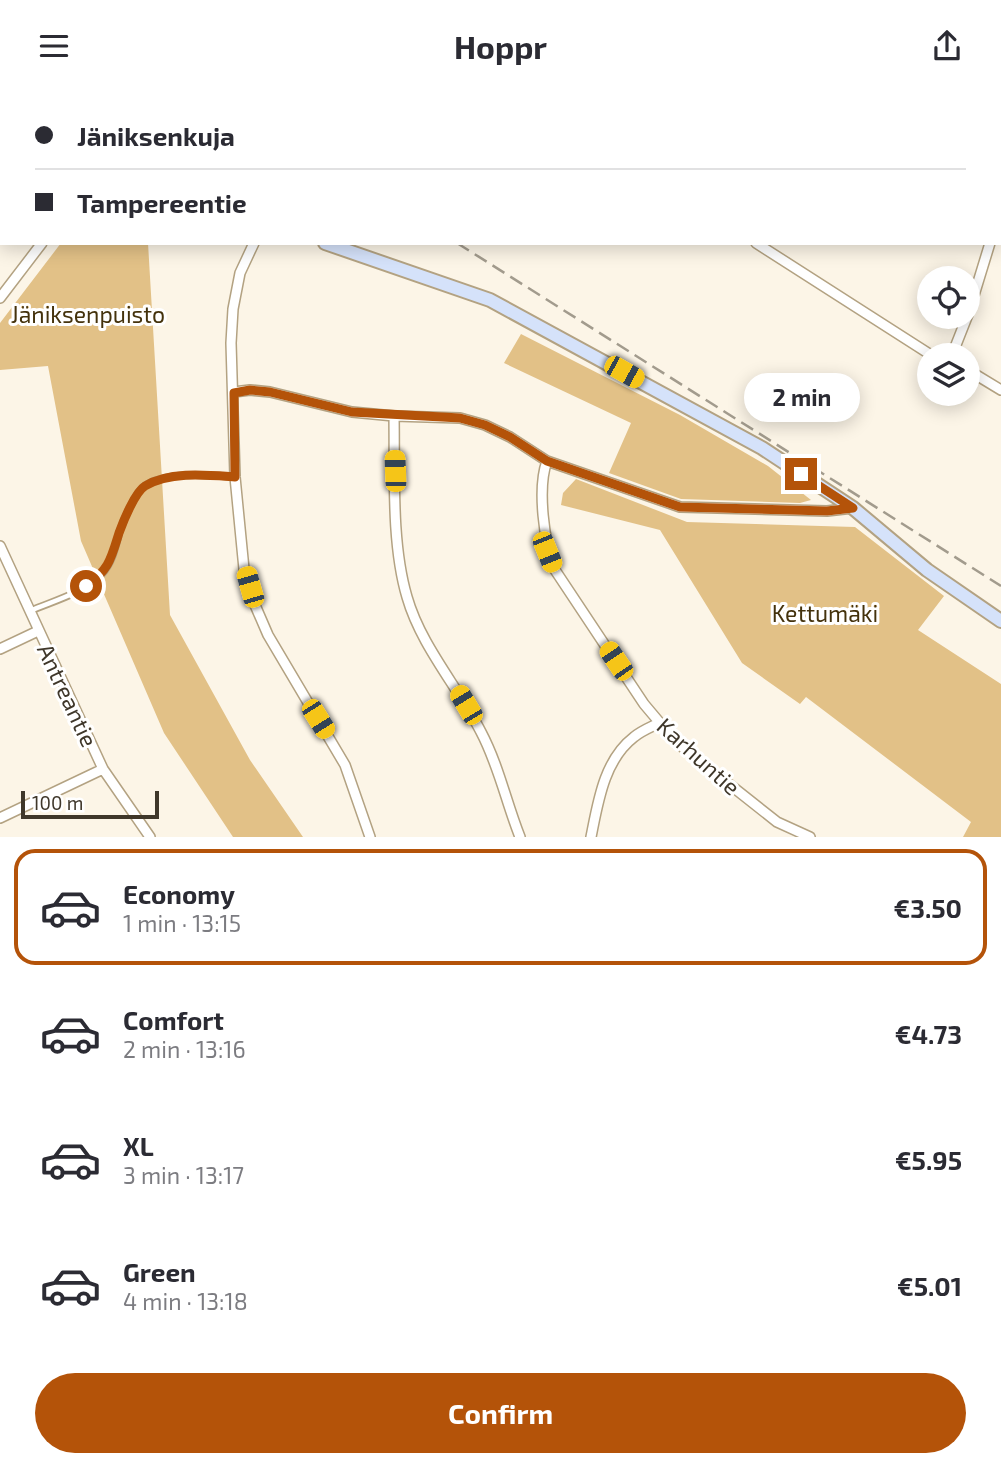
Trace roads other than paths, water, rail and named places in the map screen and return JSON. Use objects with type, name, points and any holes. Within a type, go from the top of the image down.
[{"type":"main road","points":[[331,245],[466,291],[517,313],[762,448],[853,508],[927,570],[1001,621]]},
{"type":"street","points":[[0,298],[40,245]]},
{"type":"street","points":[[253,245],[240,273],[233,309],[231,343],[235,477],[244,569],[268,635],[345,765],[370,837]]},
{"type":"street","points":[[759,245],[917,346]]},
{"type":"street","points":[[980,275],[989,245]]},
{"type":"street","points":[[980,377],[1001,390]]},
{"type":"street","points":[[234,393],[250,390],[270,392],[352,412],[460,418],[485,425],[510,437],[547,461],[680,507],[827,511],[853,508]]},
{"type":"street","points":[[394,416],[398,562],[407,599],[422,634],[495,758],[520,837]]},
{"type":"street","name":"Karhuntie","points":[[547,461],[543,481],[543,519],[547,552],[555,570],[659,723],[695,758],[758,808],[778,822],[810,837]]},
{"type":"street","name":"Antreantie","points":[[0,545],[103,769],[150,837]]},
{"type":"street","points":[[0,649],[38,631]]},
{"type":"street","points":[[591,837],[599,797],[610,766],[633,737],[659,723]]},
{"type":"street","points":[[0,818],[103,769]]},
{"type":"lane","points":[[29,611],[86,586],[100,576],[109,565],[124,520],[145,486],[163,479],[201,474],[235,477]]},
{"type":"railway","points":[[460,245],[1001,586]]},
{"type":"park label","name":"Jäniksenpuisto","points":[[88,314]]},
{"type":"park label","name":"Kettumäki","points":[[825,613]]}]
